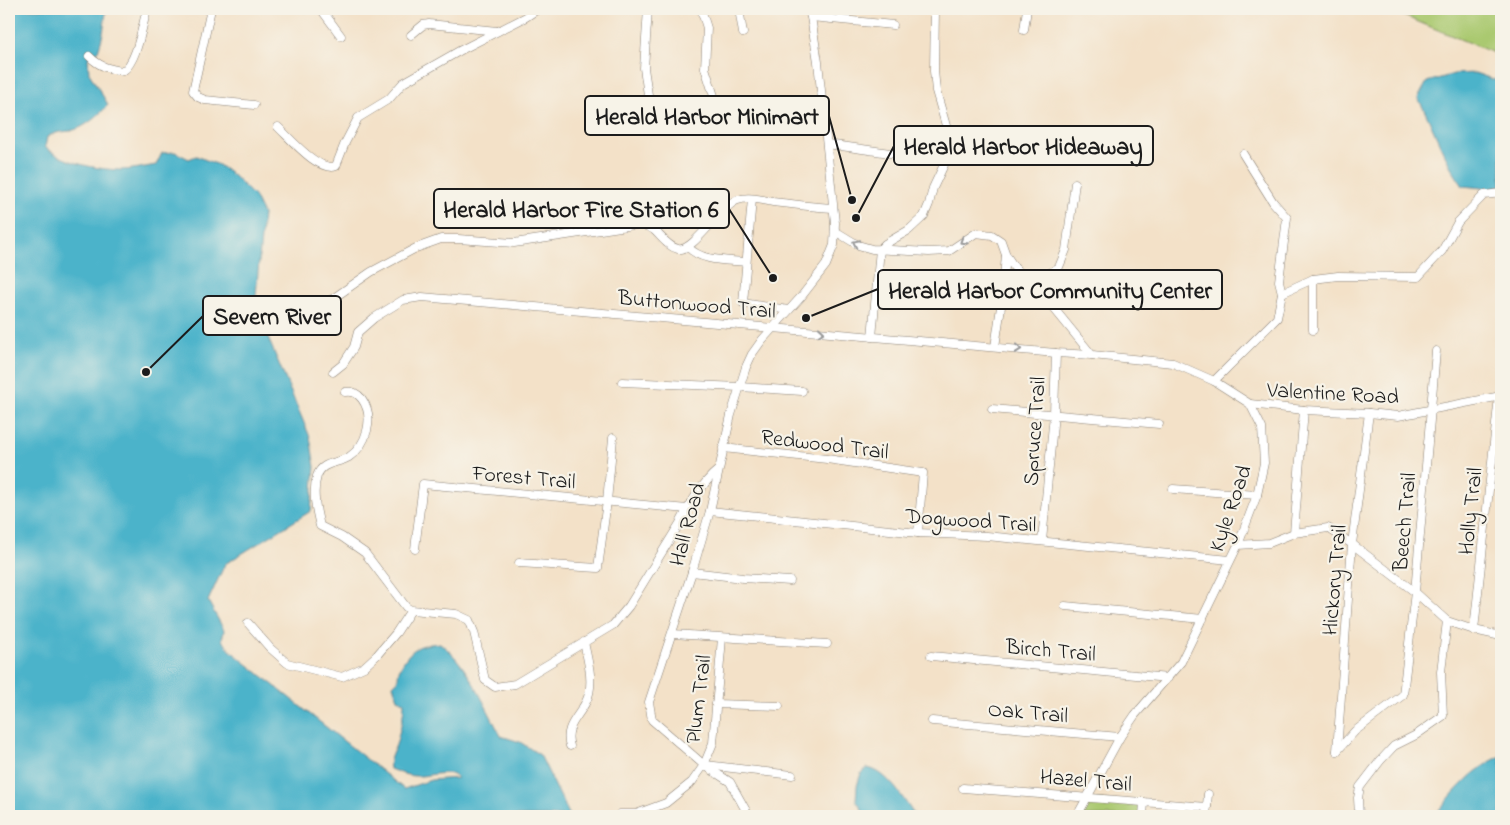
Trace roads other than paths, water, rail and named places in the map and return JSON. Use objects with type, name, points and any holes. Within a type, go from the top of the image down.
[{"type":"street","points":[[89,56],[106,68],[123,71],[129,67],[147,9]]},
{"type":"street","points":[[210,9],[193,91],[204,100],[254,104]]},
{"type":"street","points":[[321,9],[341,36]]},
{"type":"street","points":[[278,127],[315,161],[328,167],[336,166],[348,135],[358,118],[389,98],[402,83],[538,9]]},
{"type":"street","points":[[648,9],[644,68],[651,115]]},
{"type":"street","points":[[701,9],[707,28],[705,68],[714,96]]},
{"type":"street","points":[[739,9],[744,33]]},
{"type":"street","name":"Hall Road","points":[[750,816],[730,782],[704,764],[652,720],[649,702],[692,572],[710,510],[723,448],[740,387],[752,354],[826,265],[834,245],[835,227],[818,62],[808,9]]},
{"type":"street","points":[[872,337],[880,249],[913,227],[924,216],[933,188],[950,152],[949,136],[936,91],[934,71],[935,9]]},
{"type":"street","points":[[1024,30],[1027,9]]},
{"type":"street","points":[[811,17],[893,25]]},
{"type":"street","points":[[410,35],[429,24],[498,31]]},
{"type":"street","points":[[827,144],[946,161]]},
{"type":"street","points":[[1214,381],[1277,318],[1282,293],[1279,281],[1287,218],[1273,202],[1243,154]]},
{"type":"street","points":[[1032,285],[1059,267],[1066,250],[1075,183]]},
{"type":"street","points":[[1282,293],[1313,280],[1338,276],[1418,277],[1442,251],[1458,222],[1484,195],[1501,193]]},
{"type":"street","points":[[308,316],[384,265],[416,248],[441,239],[514,243],[640,224],[653,229],[676,249],[683,249],[688,247],[733,202],[738,200],[752,199],[833,208]]},
{"type":"street","points":[[752,199],[743,303],[788,310]]},
{"type":"street","points":[[835,227],[858,245],[880,249],[928,252],[949,251],[976,233],[992,235],[1001,241],[1006,255],[1014,267],[1047,300],[1092,355],[1173,363],[1214,381],[1250,404]]},
{"type":"street","points":[[688,247],[699,255],[708,258],[746,262]]},
{"type":"street","points":[[995,347],[1006,255]]},
{"type":"street","points":[[1313,280],[1313,330]]},
{"type":"street","points":[[1047,300],[1074,291],[1206,303]]},
{"type":"street","name":"Buttonwood Trail","points":[[333,372],[343,364],[354,347],[358,332],[374,318],[397,304],[414,297],[1092,355]]},
{"type":"street","name":"Beech Trail","points":[[1403,696],[1415,592],[1436,351]]},
{"type":"street","name":"Spruce Trail","points":[[1042,541],[1054,414],[1056,353]]},
{"type":"street","points":[[622,382],[740,387],[802,392]]},
{"type":"street","points":[[345,392],[351,391],[358,394],[365,403],[370,418],[367,432],[360,445],[349,456],[321,468],[317,476],[314,494],[320,526],[342,536],[365,553],[402,603],[411,610],[450,613],[466,617],[473,627],[485,680],[491,685],[500,687],[515,684],[613,625],[629,606],[687,509],[710,476],[718,470]]},
{"type":"street","name":"Valentine Road","points":[[1250,404],[1304,410],[1398,416],[1500,396]]},
{"type":"street","name":"Holly Trail","points":[[1474,630],[1500,396]]},
{"type":"street","name":"Kyle Road","points":[[1077,816],[1120,737],[1135,715],[1181,662],[1238,545],[1256,496],[1264,463],[1262,428],[1250,404]]},
{"type":"street","points":[[992,409],[1159,424]]},
{"type":"street","points":[[1294,533],[1304,410]]},
{"type":"street","name":"Hickory Trail","points":[[1370,413],[1352,544],[1337,752],[1355,731],[1403,696]]},
{"type":"street","points":[[519,563],[598,568],[613,438]]},
{"type":"street","name":"Redwood Trail","points":[[723,448],[827,459],[922,474],[918,533]]},
{"type":"street","name":"Forest Trail","points":[[415,549],[423,484],[687,509]]},
{"type":"street","points":[[1172,489],[1256,496]]},
{"type":"street","name":"Dogwood Trail","points":[[710,510],[918,533],[987,536],[1230,560]]},
{"type":"street","points":[[1238,545],[1269,543],[1294,533],[1328,528],[1415,592],[1446,621],[1474,630],[1500,634]]},
{"type":"street","points":[[692,572],[790,581]]},
{"type":"street","points":[[1065,606],[1203,619]]},
{"type":"street","points":[[248,623],[270,648],[287,663],[342,677],[364,667],[377,655],[396,633],[411,610]]},
{"type":"street","points":[[1359,816],[1358,798],[1360,787],[1380,761],[1394,746],[1416,735],[1443,716],[1441,672],[1446,621]]},
{"type":"street","points":[[673,634],[827,644]]},
{"type":"street","name":"Plum Trail","points":[[620,814],[636,814],[666,803],[692,782],[704,764],[713,743],[722,638]]},
{"type":"street","points":[[570,746],[567,738],[570,728],[588,697],[590,685],[584,642]]},
{"type":"street","name":"Birch Trail","points":[[931,656],[1168,678]]},
{"type":"street","points":[[716,704],[779,706]]},
{"type":"street","name":"Oak Trail","points":[[932,721],[1120,737]]},
{"type":"street","points":[[704,764],[792,775]]},
{"type":"street","name":"Hazel Trail","points":[[963,788],[1207,807]]},
{"type":"street","points":[[1206,816],[1208,794]]},
{"type":"street","points":[[1143,816],[1144,802]]},
{"type":"water","points":[[9,9],[104,9],[106,12],[103,34],[96,55],[88,58],[89,73],[108,105],[96,117],[81,127],[55,133],[47,137],[45,147],[71,161],[120,170],[156,165],[162,153],[175,152],[189,159],[196,156],[219,165],[235,177],[254,196],[263,214],[255,307],[310,437],[315,467],[311,511],[225,564],[208,601],[224,630],[222,640],[232,652],[404,789],[431,780],[458,778],[444,773],[413,776],[390,769],[404,707],[404,702],[398,699],[393,685],[398,680],[401,666],[415,649],[424,645],[440,643],[459,662],[467,674],[501,736],[520,742],[540,755],[570,816],[9,816]]},
{"type":"water","points":[[1475,73],[1501,82],[1501,187],[1492,189],[1463,186],[1444,154],[1418,98],[1427,82],[1454,74]]},
{"type":"water","points":[[1501,756],[1501,816],[1434,816],[1472,774]]},
{"type":"water","points":[[867,768],[875,770],[889,780],[915,816],[863,816],[862,809],[856,800],[857,786],[861,773]]},
{"type":"place","name":"Herald Harbor Minimart","points":[[852,200]]},
{"type":"place","name":"Herald Harbor Hideaway","points":[[856,218]]},
{"type":"place","name":"Herald Harbor Fire Station 6","points":[[773,278]]},
{"type":"place","name":"Herald Harbor Community Center","points":[[806,318]]},
{"type":"place","name":"Severn River","points":[[146,372]]}]
